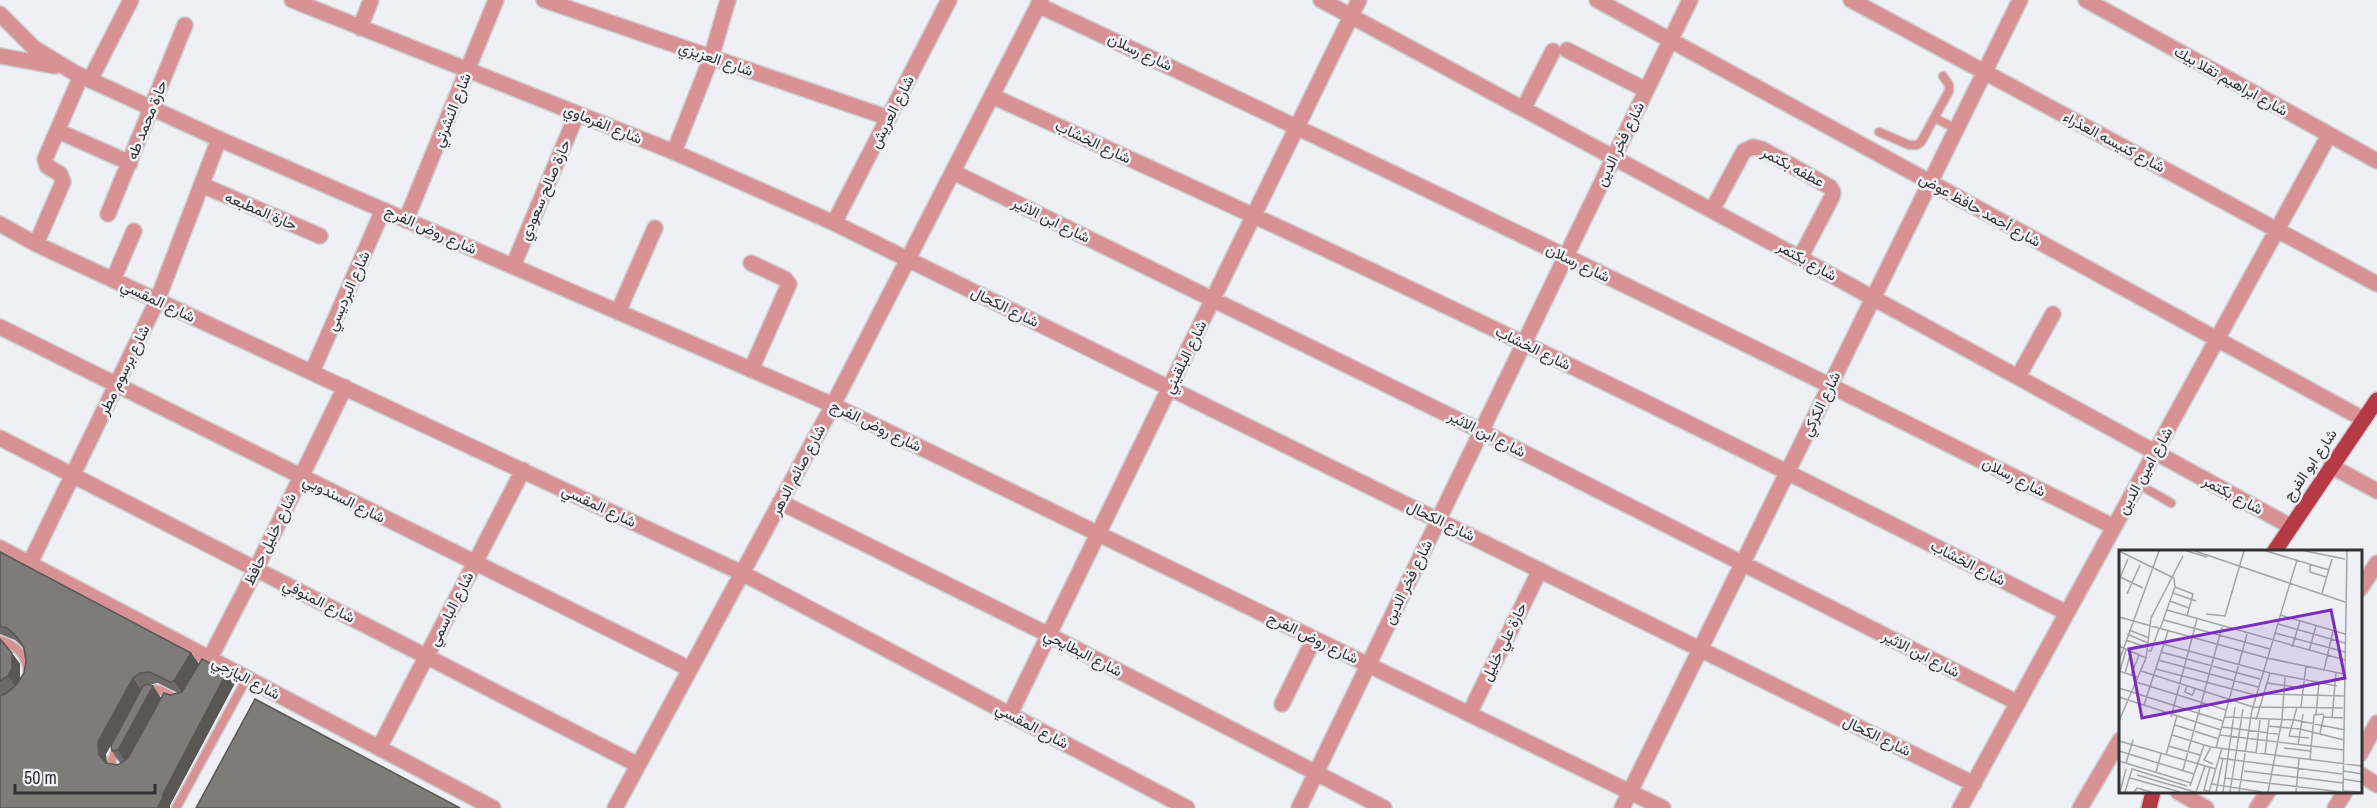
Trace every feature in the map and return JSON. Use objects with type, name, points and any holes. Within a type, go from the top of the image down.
[{"type":"main road","name":"شارع ابو الفرج","points":[[2275,550],[2377,400]]},
{"type":"main road","points":[[2150,808],[2153,793]]},
{"type":"street","points":[[36,244],[63,182],[60,174],[47,166],[45,161],[82,77],[131,0]]},
{"type":"street","points":[[360,28],[371,0]]},
{"type":"street","name":"شارع النشرتي","points":[[406,220],[496,0]]},
{"type":"street","name":"شارع العزيزي","points":[[544,0],[889,118]]},
{"type":"street","points":[[674,152],[711,58],[728,0]]},
{"type":"street","name":"شارع بكتمر","points":[[1322,0],[2290,526]]},
{"type":"street","name":"شارع البلقيني","points":[[1010,714],[1359,0]]},
{"type":"street","name":"شارع أحمد حافظ عوض","points":[[1597,0],[2364,419]]},
{"type":"street","name":"شارع فخر الدين","points":[[1299,808],[1690,0]]},
{"type":"street","name":"شارع كنيسه العذراء","points":[[1851,0],[2377,284]]},
{"type":"street","name":"شارع الكركي","points":[[1622,808],[2020,0]]},
{"type":"street","name":"شارع ابراهيم تقلا بيك","points":[[2086,0],[2377,161]]},
{"type":"street","name":"شارع العريش","points":[[834,223],[889,118],[946,1]]},
{"type":"street","name":"شارع الفرماوي","points":[[300,2],[674,152],[834,223],[909,260]]},
{"type":"street","name":"شارع صائم الدهر","points":[[615,808],[833,405],[1040,2]]},
{"type":"street","name":"شارع رسلان","points":[[1040,2],[1830,384],[2114,527]]},
{"type":"street","name":"شارع روض الفرج","points":[[0,14],[34,48],[82,77]]},
{"type":"street","name":"حارة محمد طه","points":[[108,214],[185,25]]},
{"type":"street","points":[[1523,109],[1560,50],[1646,90]]},
{"type":"street","name":"شارع روض الفرج","points":[[0,56],[55,66],[82,77],[219,139],[833,405],[1663,808]]},
{"type":"street","name":"شارع الخشاب","points":[[992,96],[1254,215],[1523,343],[1787,472],[2067,613]]},
{"type":"street","name":"حارة صالح سعودي","points":[[513,266],[577,114]]},
{"type":"street","points":[[58,131],[129,163]]},
{"type":"street","name":"شارع امين الدين","points":[[1960,808],[2329,135]]},
{"type":"street","name":"شارع برسوم مطر","points":[[30,563],[157,301],[219,139]]},
{"type":"street","name":"عطفه بكتمر","points":[[1712,210],[1744,151],[1753,147],[1762,149],[1830,187],[1833,192],[1800,258]]},
{"type":"street","name":"شارع ابن الاثير","points":[[953,172],[1481,431],[2018,704]]},
{"type":"street","name":"حارة المطبعه","points":[[201,185],[320,236]]},
{"type":"street","name":"شارع البرديسي","points":[[312,372],[383,210]]},
{"type":"street","name":"شارع المقسي","points":[[0,224],[112,280],[742,573],[1187,808]]},
{"type":"street","points":[[618,312],[655,228]]},
{"type":"street","points":[[112,280],[134,231]]},
{"type":"street","name":"شارع الكحال","points":[[909,260],[1974,784]]},
{"type":"street","points":[[751,263],[785,279],[789,284],[751,370]]},
{"type":"street","points":[[2018,377],[2053,314]]},
{"type":"street","name":"شارع السندوبي","points":[[0,327],[690,669]]},
{"type":"street","name":"شارع خليل حافظ","points":[[208,661],[345,387]]},
{"type":"street","name":"شارع المنوفي","points":[[0,438],[638,765]]},
{"type":"street","points":[[2331,466],[2377,491]]},
{"type":"street","name":"شارع الباسمي","points":[[379,748],[523,470]]},
{"type":"street","name":"شارع البطايحي","points":[[780,502],[1049,635],[1315,775],[1384,808]]},
{"type":"street","name":"شارع اليازجي","points":[[0,548],[208,661],[247,678],[493,808]]},
{"type":"street","points":[[2362,587],[2377,562]]},
{"type":"street","name":"حارة علي خليل","points":[[1469,714],[1540,570]]},
{"type":"street","points":[[1282,704],[1314,639]]},
{"type":"street","points":[[2362,752],[2377,723]]},
{"type":"street","points":[[2080,808],[2119,743]]},
{"type":"street","points":[[2362,775],[2377,785]]},
{"type":"street","points":[[2180,793],[2206,808]]},
{"type":"street","points":[[2257,808],[2267,793]]},
{"type":"street","points":[[2335,808],[2344,793]]},
{"type":"lane","points":[[1879,132],[1909,145],[1917,145],[1949,91],[1949,86],[1943,76]]},
{"type":"lane","points":[[1935,118],[1956,129]]},
{"type":"lane","points":[[2138,484],[2171,503]]},
{"type":"lane","points":[[0,640],[17,647],[23,654],[27,663],[27,681]]},
{"type":"lane","points":[[176,808],[247,678]]},
{"type":"lane","points":[[140,704],[150,690],[160,689],[177,700],[186,698]]},
{"type":"lane","points":[[164,705],[170,695]]},
{"type":"lane","points":[[123,735],[111,762],[114,768],[120,770],[126,770],[131,766]]},
{"type":"building","points":[[0,552],[191,653],[174,681],[170,682],[150,672],[140,673],[133,678],[98,742],[99,755],[106,763],[118,765],[128,758],[164,693],[170,695],[182,692],[202,659],[227,672],[157,808],[0,808],[0,696],[17,684],[24,673],[26,661],[24,648],[17,637],[7,628],[0,626]]},
{"type":"building","points":[[0,639],[12,653],[12,668],[8,676],[0,681]]},
{"type":"building","points":[[147,684],[153,686],[118,750],[112,751],[111,746],[143,686]]},
{"type":"building","points":[[255,699],[460,808],[196,808]]}]
